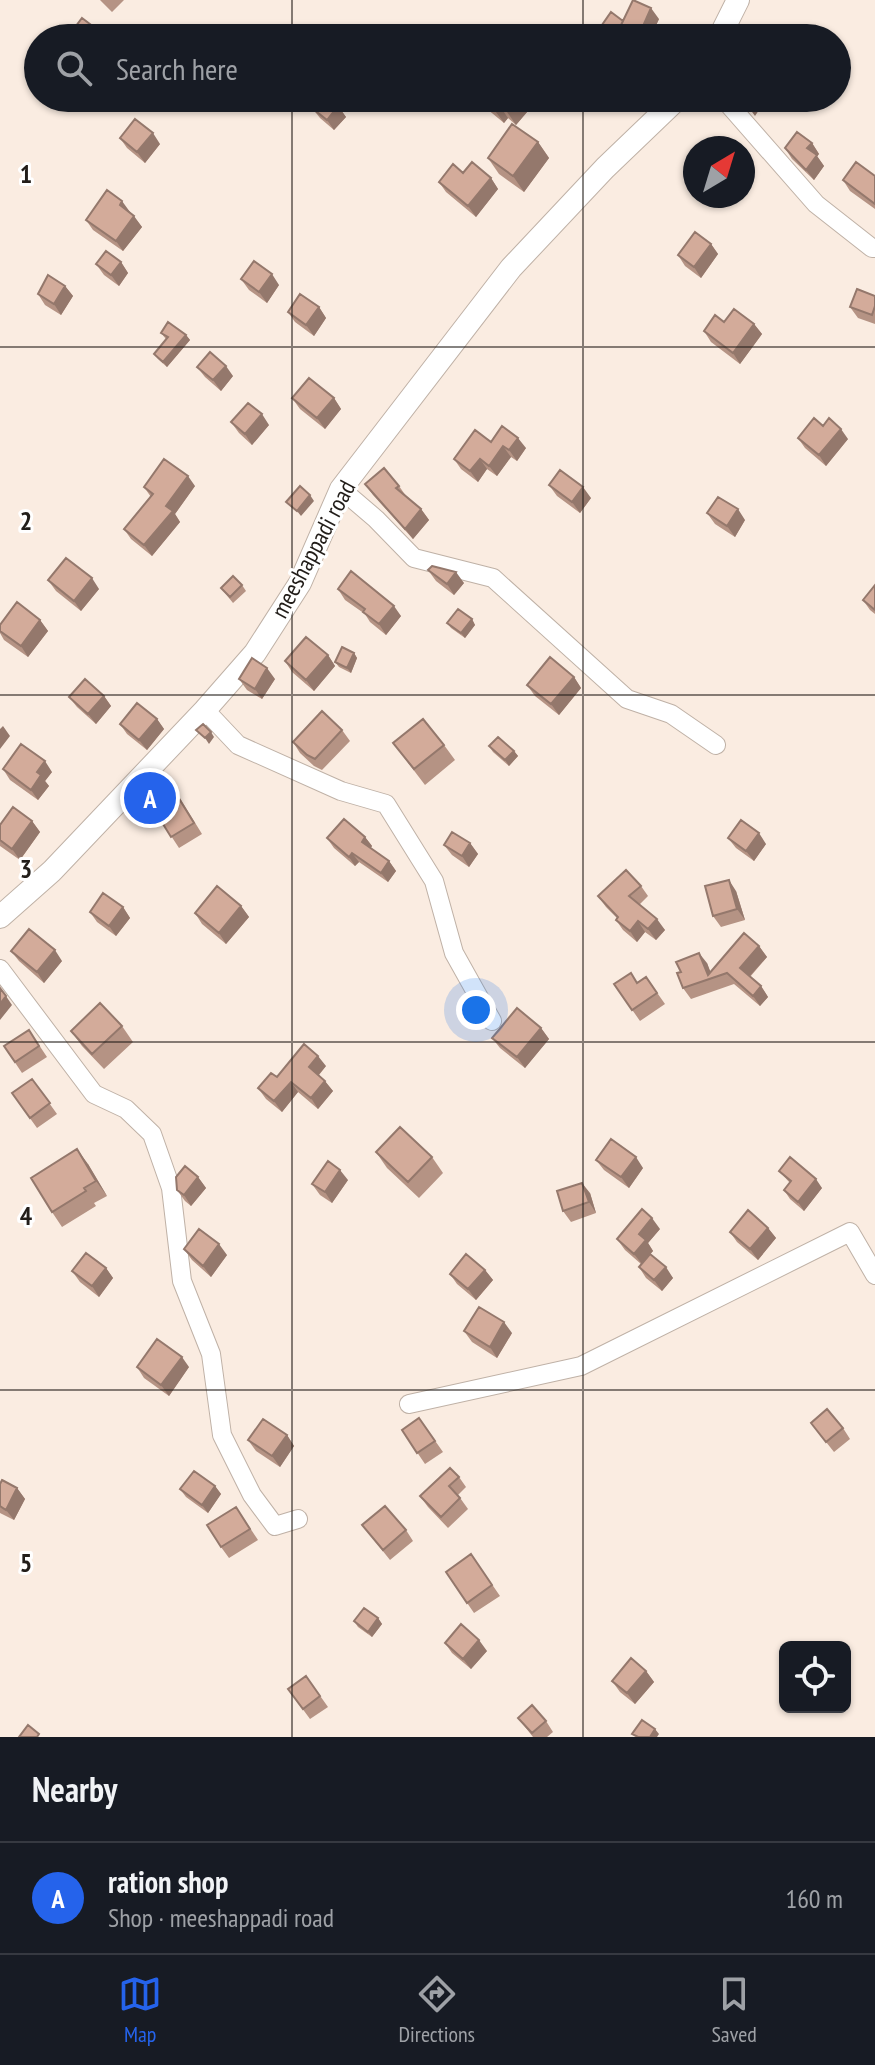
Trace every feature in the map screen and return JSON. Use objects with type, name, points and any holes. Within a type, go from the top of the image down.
[{"type":"street","points":[[726,24],[738,0]]},
{"type":"street","name":"meeshappadi road","points":[[0,917],[52,871],[255,653],[300,583],[341,489],[511,268],[605,168],[663,112]]},
{"type":"street","points":[[735,112],[816,204],[875,248]]},
{"type":"street","points":[[341,489],[414,558],[493,578],[627,699],[671,714],[716,745]]},
{"type":"street","points":[[205,710],[238,745],[341,791],[386,804],[434,881],[454,953],[492,1021]]},
{"type":"street","points":[[0,969],[94,1094],[126,1109],[152,1134],[171,1188],[182,1281],[211,1354],[222,1435],[252,1495],[275,1526],[298,1519]]},
{"type":"street","points":[[409,1404],[581,1366],[850,1232],[875,1275]]},
{"type":"building","points":[[633,0],[651,8],[644,24],[621,24]]},
{"type":"building","points":[[611,12],[623,21],[622,24],[603,24]]},
{"type":"building","points":[[317,112],[333,112],[327,120]]},
{"type":"building","points":[[135,119],[153,133],[137,152],[120,138]]},
{"type":"building","points":[[512,124],[538,142],[513,176],[488,158]]},
{"type":"building","points":[[797,132],[812,143],[807,148],[817,155],[806,170],[785,148]]},
{"type":"building","points":[[472,162],[491,178],[468,206],[439,182],[453,164],[463,173]]},
{"type":"building","points":[[856,162],[875,176],[875,204],[843,180]]},
{"type":"building","points":[[107,190],[122,201],[120,205],[134,216],[116,241],[86,220]]},
{"type":"building","points":[[695,232],[711,244],[694,267],[678,255]]},
{"type":"building","points":[[106,251],[121,262],[111,275],[96,264]]},
{"type":"building","points":[[254,261],[272,274],[259,292],[241,279]]},
{"type":"building","points":[[48,275],[65,286],[54,304],[38,294]]},
{"type":"building","points":[[857,289],[875,296],[872,315],[850,307]]},
{"type":"building","points":[[300,294],[319,307],[306,325],[288,312]]},
{"type":"building","points":[[734,309],[754,324],[733,353],[704,331],[715,315],[724,322]]},
{"type":"building","points":[[168,322],[186,335],[163,362],[154,354],[168,337],[161,333]]},
{"type":"building","points":[[210,352],[226,366],[213,380],[197,367]]},
{"type":"building","points":[[309,378],[334,398],[317,418],[292,398]]},
{"type":"building","points":[[248,403],[262,414],[245,434],[231,422]]},
{"type":"building","points":[[814,418],[823,426],[829,418],[841,429],[819,455],[798,438]]},
{"type":"building","points":[[502,426],[518,438],[509,450],[503,446],[489,466],[480,459],[470,471],[454,459],[475,430],[491,442]]},
{"type":"building","points":[[164,459],[188,476],[166,506],[173,511],[144,545],[124,529],[153,494],[144,487]]},
{"type":"building","points":[[384,468],[399,486],[396,488],[421,509],[405,529],[365,484]]},
{"type":"building","points":[[560,470],[583,487],[572,502],[549,485]]},
{"type":"building","points":[[300,486],[310,495],[297,511],[286,502]]},
{"type":"building","points":[[718,497],[738,509],[727,526],[707,513]]},
{"type":"building","points":[[66,558],[92,578],[74,601],[48,580]]},
{"type":"building","points":[[432,566],[456,572],[447,584],[428,570]]},
{"type":"building","points":[[351,571],[394,606],[379,624],[338,589]]},
{"type":"building","points":[[233,576],[242,585],[230,597],[221,588]]},
{"type":"building","points":[[875,585],[875,610],[863,600]]},
{"type":"building","points":[[17,602],[40,620],[21,646],[0,631],[0,625]]},
{"type":"building","points":[[458,609],[472,619],[461,633],[447,623]]},
{"type":"building","points":[[306,637],[328,655],[306,680],[285,661]]},
{"type":"building","points":[[342,647],[354,653],[347,668],[335,662]]},
{"type":"building","points":[[550,657],[574,677],[551,704],[527,685]]},
{"type":"building","points":[[252,658],[267,668],[255,689],[239,679]]},
{"type":"building","points":[[85,679],[104,696],[88,714],[69,697]]},
{"type":"building","points":[[137,703],[157,719],[139,740],[120,724]]},
{"type":"building","points":[[322,711],[342,730],[315,759],[293,742]]},
{"type":"building","points":[[423,719],[444,745],[414,769],[393,743]]},
{"type":"building","points":[[203,724],[211,732],[205,738],[196,730]]},
{"type":"building","points":[[498,737],[514,751],[505,760],[489,746]]},
{"type":"building","points":[[21,744],[45,761],[37,772],[41,775],[31,790],[3,769]]},
{"type":"building","points":[[162,778],[170,784],[194,823],[171,837],[158,816],[142,801]]},
{"type":"building","points":[[13,807],[32,821],[12,849],[0,840],[0,825]]},
{"type":"building","points":[[344,819],[365,837],[362,842],[389,861],[381,873],[352,853],[349,857],[327,838]]},
{"type":"building","points":[[741,820],[759,833],[746,851],[728,838]]},
{"type":"building","points":[[452,832],[470,843],[462,856],[444,845]]},
{"type":"building","points":[[626,870],[641,886],[629,896],[657,919],[648,929],[638,921],[630,931],[616,920],[618,917],[598,896]]},
{"type":"building","points":[[729,880],[737,909],[713,916],[705,886]]},
{"type":"building","points":[[217,886],[241,906],[219,933],[195,913]]},
{"type":"building","points":[[103,893],[123,907],[109,926],[90,912]]},
{"type":"building","points":[[29,929],[55,950],[37,972],[11,951]]},
{"type":"building","points":[[744,933],[759,946],[740,968],[761,986],[753,996],[727,973],[683,988],[676,962],[699,953],[708,975]]},
{"type":"building","points":[[631,973],[637,983],[646,977],[657,993],[632,1010],[614,984]]},
{"type":"building","points":[[0,988],[6,996],[0,1004]]},
{"type":"building","points":[[100,1003],[122,1026],[92,1054],[71,1031]]},
{"type":"building","points":[[517,1008],[541,1028],[517,1057],[492,1038]]},
{"type":"building","points":[[29,1030],[39,1046],[15,1062],[4,1046]]},
{"type":"building","points":[[304,1044],[318,1056],[309,1067],[325,1081],[311,1098],[291,1082],[274,1101],[258,1088],[271,1073],[277,1077]]},
{"type":"building","points":[[32,1079],[50,1103],[30,1118],[12,1093]]},
{"type":"building","points":[[400,1127],[432,1157],[408,1182],[376,1152]]},
{"type":"building","points":[[611,1139],[636,1157],[621,1177],[596,1160]]},
{"type":"building","points":[[77,1149],[96,1181],[84,1188],[86,1191],[52,1212],[31,1178]]},
{"type":"building","points":[[790,1157],[816,1179],[798,1202],[784,1190],[791,1181],[779,1171]]},
{"type":"building","points":[[328,1161],[340,1170],[325,1192],[312,1184]]},
{"type":"building","points":[[185,1166],[198,1177],[184,1195],[177,1190],[176,1177]]},
{"type":"building","points":[[582,1183],[589,1202],[563,1211],[557,1191]]},
{"type":"building","points":[[642,1209],[652,1218],[639,1234],[646,1240],[634,1254],[617,1239]]},
{"type":"building","points":[[748,1210],[768,1228],[750,1249],[730,1232]]},
{"type":"building","points":[[199,1229],[219,1244],[203,1266],[184,1249]]},
{"type":"building","points":[[86,1253],[106,1268],[92,1286],[72,1271]]},
{"type":"building","points":[[466,1254],[485,1270],[468,1289],[450,1274]]},
{"type":"building","points":[[650,1254],[666,1267],[654,1280],[639,1267]]},
{"type":"building","points":[[479,1307],[504,1322],[490,1347],[464,1331]]},
{"type":"building","points":[[157,1339],[182,1357],[161,1385],[137,1367]]},
{"type":"building","points":[[827,1409],[843,1428],[826,1442],[811,1423]]},
{"type":"building","points":[[419,1418],[435,1441],[417,1453],[402,1430]]},
{"type":"building","points":[[263,1419],[287,1435],[272,1456],[248,1440]]},
{"type":"building","points":[[450,1468],[459,1477],[449,1486],[460,1498],[441,1517],[420,1496]]},
{"type":"building","points":[[194,1471],[215,1486],[202,1505],[180,1489]]},
{"type":"building","points":[[2,1480],[17,1488],[6,1510],[0,1506]]},
{"type":"building","points":[[385,1506],[406,1530],[383,1550],[362,1525]]},
{"type":"building","points":[[236,1507],[250,1529],[221,1547],[207,1525]]},
{"type":"building","points":[[471,1554],[492,1585],[467,1603],[446,1572]]},
{"type":"building","points":[[364,1608],[378,1618],[368,1632],[354,1621]]},
{"type":"building","points":[[461,1624],[479,1640],[463,1659],[445,1643]]},
{"type":"building","points":[[631,1658],[646,1671],[627,1693],[612,1681]]},
{"type":"building","points":[[306,1676],[320,1696],[303,1709],[288,1689]]},
{"type":"building","points":[[532,1705],[546,1721],[532,1733],[518,1718]]},
{"type":"building","points":[[642,1720],[655,1729],[650,1737],[632,1734]]},
{"type":"building","points":[[28,1725],[39,1734],[37,1737],[19,1737]]},
{"type":"place","name":"ration shop","points":[[150,798]]}]
